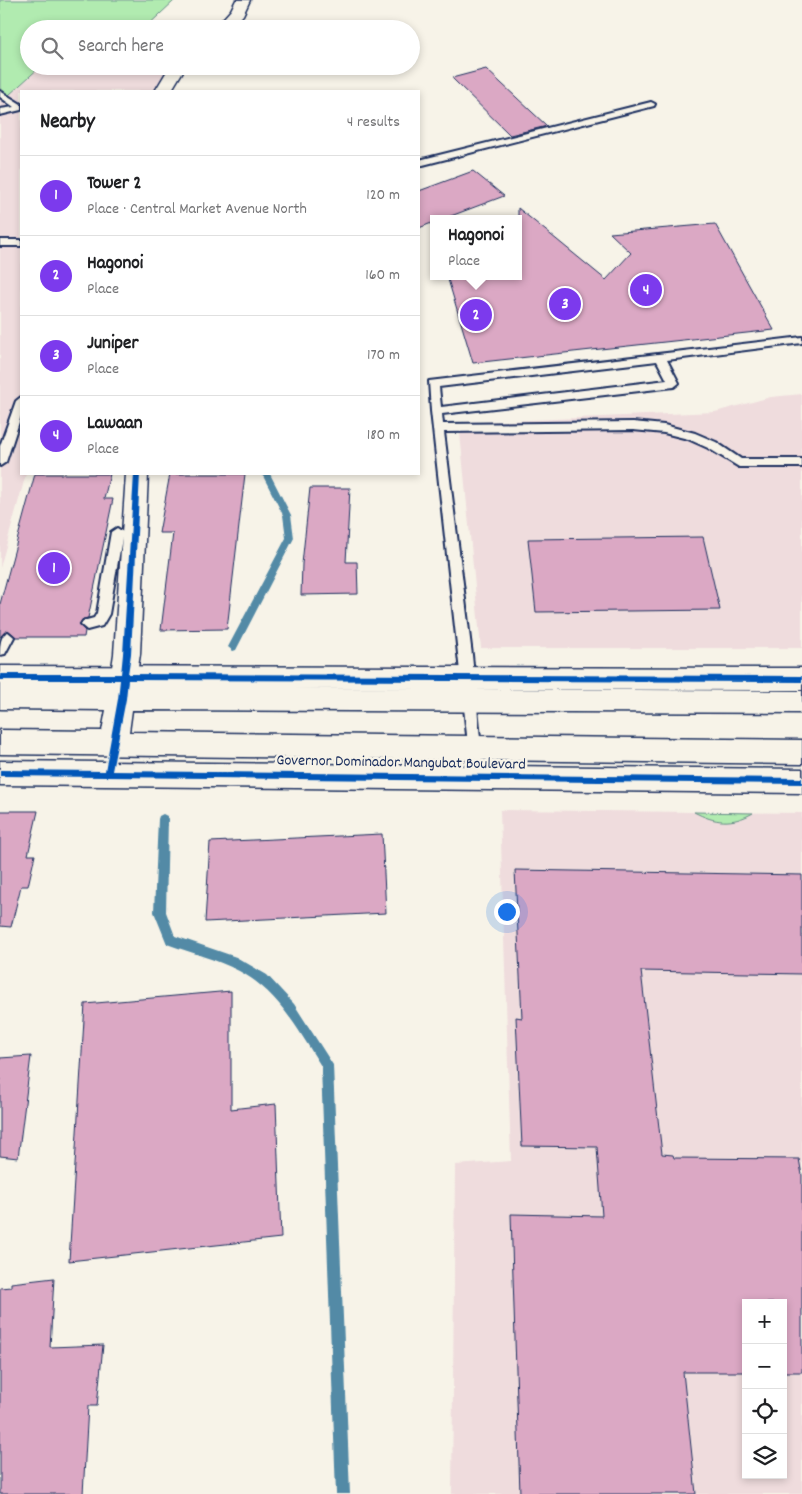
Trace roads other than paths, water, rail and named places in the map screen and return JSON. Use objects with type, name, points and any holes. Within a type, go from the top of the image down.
[{"type":"street","points":[[230,20],[238,12],[243,0]]},
{"type":"street","points":[[164,90],[173,75]]},
{"type":"street","points":[[108,774],[123,689],[119,532],[137,475]]},
{"type":"street","points":[[0,677],[123,689]]},
{"type":"street","points":[[0,698],[123,689],[469,689],[802,679]]},
{"type":"street","points":[[469,689],[802,702]]},
{"type":"street","name":"Governor Dominador Mangubat Boulevard","points":[[0,742],[802,752]]},
{"type":"street","name":"Governor Dominador Mangubat Boulevard","points":[[0,773],[802,781]]},
{"type":"lane","points":[[0,93],[20,107]]},
{"type":"lane","points":[[420,163],[651,104]]},
{"type":"lane","points":[[0,112],[20,108]]},
{"type":"lane","points":[[0,243],[20,243]]},
{"type":"lane","points":[[474,749],[469,689],[433,384],[802,340]]},
{"type":"lane","points":[[436,411],[674,383],[661,358]]},
{"type":"lane","points":[[1,455],[20,404]]},
{"type":"lane","points":[[438,428],[633,426],[664,429],[712,444],[739,463],[802,463]]},
{"type":"lane","points":[[86,625],[98,622],[103,614],[119,532]]},
{"type":"lane","points":[[0,650],[8,637]]},
{"type":"waterway","points":[[233,647],[290,538],[287,515],[267,475]]},
{"type":"waterway","points":[[163,819],[160,912],[171,940],[232,961],[263,979],[290,1008],[327,1065],[343,1494]]},
{"type":"place","name":"Lawaan","points":[[646,290]]},
{"type":"place","name":"Juniper","points":[[565,304]]},
{"type":"place","name":"Hagonoi","points":[[476,315]]},
{"type":"place","name":"Tower 2","points":[[54,568]]}]
